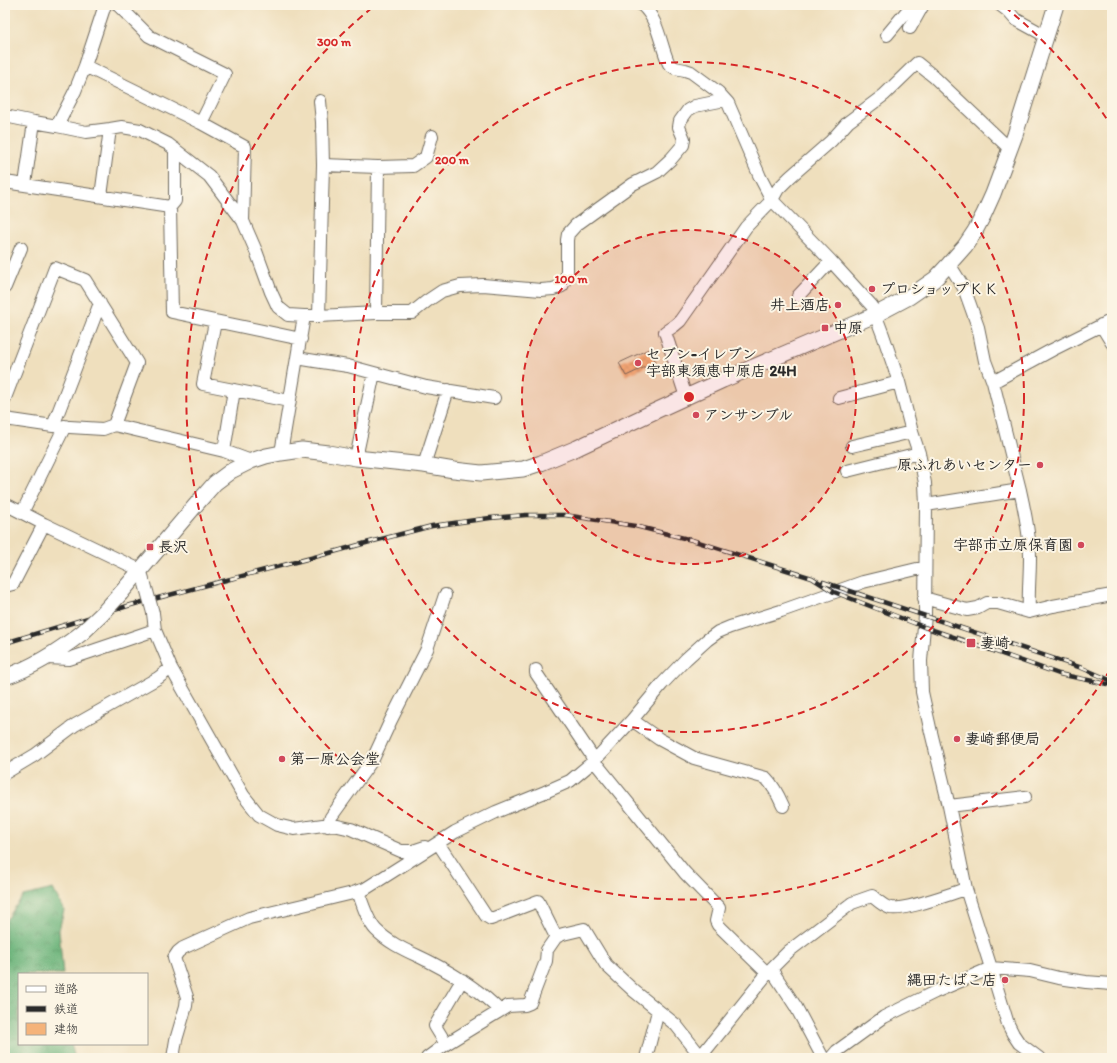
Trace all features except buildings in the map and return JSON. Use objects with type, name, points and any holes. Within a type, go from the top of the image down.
[{"type":"street","points":[[57,126],[75,91],[85,66],[105,5]]},
{"type":"street","points":[[118,5],[149,36],[225,74],[201,123]]},
{"type":"street","points":[[642,5],[646,8],[654,20],[669,64],[675,68],[691,72],[718,92],[728,103],[760,177],[772,200],[872,306],[899,382],[919,453],[925,483],[924,627],[921,661],[922,692],[949,806],[966,889],[1008,1024],[1019,1043],[1039,1058]]},
{"type":"street","points":[[887,35],[912,5]]},
{"type":"street","points":[[910,28],[923,5]]},
{"type":"street","points":[[1000,5],[1008,11],[1014,19],[1046,36]]},
{"type":"street","points":[[5,676],[27,668],[47,658],[83,632],[102,614],[120,593],[142,577],[200,500],[215,484],[231,471],[251,461],[282,452],[302,450],[481,473],[522,469],[571,451],[686,397],[875,315],[909,297],[935,278],[950,264],[975,231],[993,194],[1010,149],[1056,5]]},
{"type":"street","points":[[686,397],[665,332],[680,321],[746,227],[772,200],[778,189],[831,141],[848,122],[884,95],[917,63],[933,76],[1010,149]]},
{"type":"street","points":[[85,66],[201,123],[246,147],[243,221]]},
{"type":"street","points":[[5,116],[86,132],[122,127],[140,130],[168,144],[209,176],[243,221],[278,308],[288,315],[320,316],[412,313],[442,291],[460,286],[496,286],[541,290],[553,289],[562,286],[567,276],[566,240],[568,234],[576,225],[633,184],[657,172],[671,159],[683,144],[684,139],[679,127],[680,121],[688,110],[695,106],[725,100]]},
{"type":"street","points":[[320,101],[323,165],[320,316]]},
{"type":"street","points":[[25,184],[34,122]]},
{"type":"street","points":[[101,196],[110,129]]},
{"type":"street","points":[[323,165],[378,167],[413,166],[426,157],[432,136]]},
{"type":"street","points":[[175,150],[174,201],[170,207],[172,312],[300,339]]},
{"type":"street","points":[[376,313],[378,167]]},
{"type":"street","points":[[5,182],[170,207]]},
{"type":"street","points":[[5,288],[21,248]]},
{"type":"street","points":[[798,296],[831,261]]},
{"type":"street","points":[[950,264],[964,288],[978,327],[985,361],[992,382],[1020,490],[1027,522],[1030,556],[1028,592],[1029,612]]},
{"type":"street","points":[[5,398],[55,268],[85,280],[137,363],[114,425]]},
{"type":"street","points":[[22,513],[59,426],[100,303]]},
{"type":"street","points":[[282,452],[289,401],[304,316]]},
{"type":"street","points":[[992,382],[1112,320]]},
{"type":"street","points":[[215,322],[203,384],[289,401]]},
{"type":"street","points":[[1101,325],[1112,343]]},
{"type":"street","points":[[297,358],[348,366],[426,387],[494,398]]},
{"type":"street","points":[[356,458],[374,373]]},
{"type":"street","points":[[838,398],[899,382]]},
{"type":"street","points":[[224,451],[234,390]]},
{"type":"street","points":[[424,465],[448,390]]},
{"type":"street","points":[[5,419],[59,426],[103,429],[114,425],[224,451],[251,461]]},
{"type":"street","points":[[852,446],[912,432]]},
{"type":"street","points":[[847,471],[919,453]]},
{"type":"street","points":[[926,505],[1020,490]]},
{"type":"street","points":[[5,504],[142,577],[153,614],[154,630],[171,668],[243,795],[259,815],[277,826],[294,829],[323,825],[351,829],[401,851],[413,851],[438,843]]},
{"type":"street","points":[[5,586],[13,584],[44,524]]},
{"type":"street","points":[[172,1058],[187,997],[174,958],[183,948],[249,918],[365,889],[455,832],[496,812],[570,781],[594,761],[686,659],[718,632],[863,582],[925,567]]},
{"type":"street","points":[[328,826],[331,817],[373,759],[390,720],[427,648],[445,595]]},
{"type":"street","points":[[924,598],[967,610],[978,608],[987,602],[998,603],[1029,612],[1112,595]]},
{"type":"street","points":[[47,658],[69,659],[154,630]]},
{"type":"street","points":[[5,773],[35,755],[75,725],[158,678],[171,668]]},
{"type":"street","points":[[536,670],[536,673],[594,761],[685,873],[719,908],[716,921],[718,925],[769,971],[796,1007],[824,1058]]},
{"type":"street","points":[[632,720],[659,739],[694,758],[766,778],[770,782],[783,806]]},
{"type":"street","points":[[949,806],[1025,797]]},
{"type":"street","points":[[438,843],[486,916],[491,918],[538,901],[556,937]]},
{"type":"street","points":[[427,1058],[446,1044],[508,1006],[525,1005],[530,1003],[546,961],[548,950],[556,937],[584,929],[606,965],[634,991],[676,1025],[702,1057],[769,971],[789,951],[852,903],[872,896],[879,903],[890,908],[909,907],[966,889]]},
{"type":"street","points":[[358,891],[375,930],[406,951],[431,962],[462,980],[488,999],[500,1011]]},
{"type":"street","points":[[831,1058],[838,1051],[884,1017],[913,1002],[991,968],[1030,971],[1086,982],[1112,984]]},
{"type":"street","points":[[446,1044],[435,1026],[462,980]]},
{"type":"street","points":[[646,1058],[658,1011]]},
{"type":"green space","points":[[53,889],[64,910],[59,930],[63,973],[18,973],[18,1045],[71,1045],[75,1058],[5,1058],[5,922],[23,896]]},
{"type":"railway","points":[[5,643],[131,605],[432,526],[490,518],[526,515],[565,515],[635,526],[692,540],[812,578],[834,592],[924,627],[1059,674],[1112,685]]},
{"type":"railway","points":[[823,582],[1082,668],[1112,681]]},
{"type":"place","name":"プロショップＫＫ","points":[[872,289]]},
{"type":"place","name":"井上酒店","points":[[838,305]]},
{"type":"place","name":"中原","points":[[825,328]]},
{"type":"place","name":"セブン-イレブン 宇部東須恵中原店 24H","points":[[638,363]]},
{"type":"place","name":"アンサンブル","points":[[696,415]]},
{"type":"place","name":"原ふれあいセンター","points":[[1040,465]]},
{"type":"place","name":"宇部市立原保育園","points":[[1081,545]]},
{"type":"place","name":"長沢","points":[[150,547]]},
{"type":"place","name":"妻崎","points":[[971,643]]},
{"type":"place","name":"妻崎郵便局","points":[[957,739]]},
{"type":"place","name":"第一原公会堂","points":[[282,759]]},
{"type":"place","name":"縄田たばこ店","points":[[1005,980]]}]
